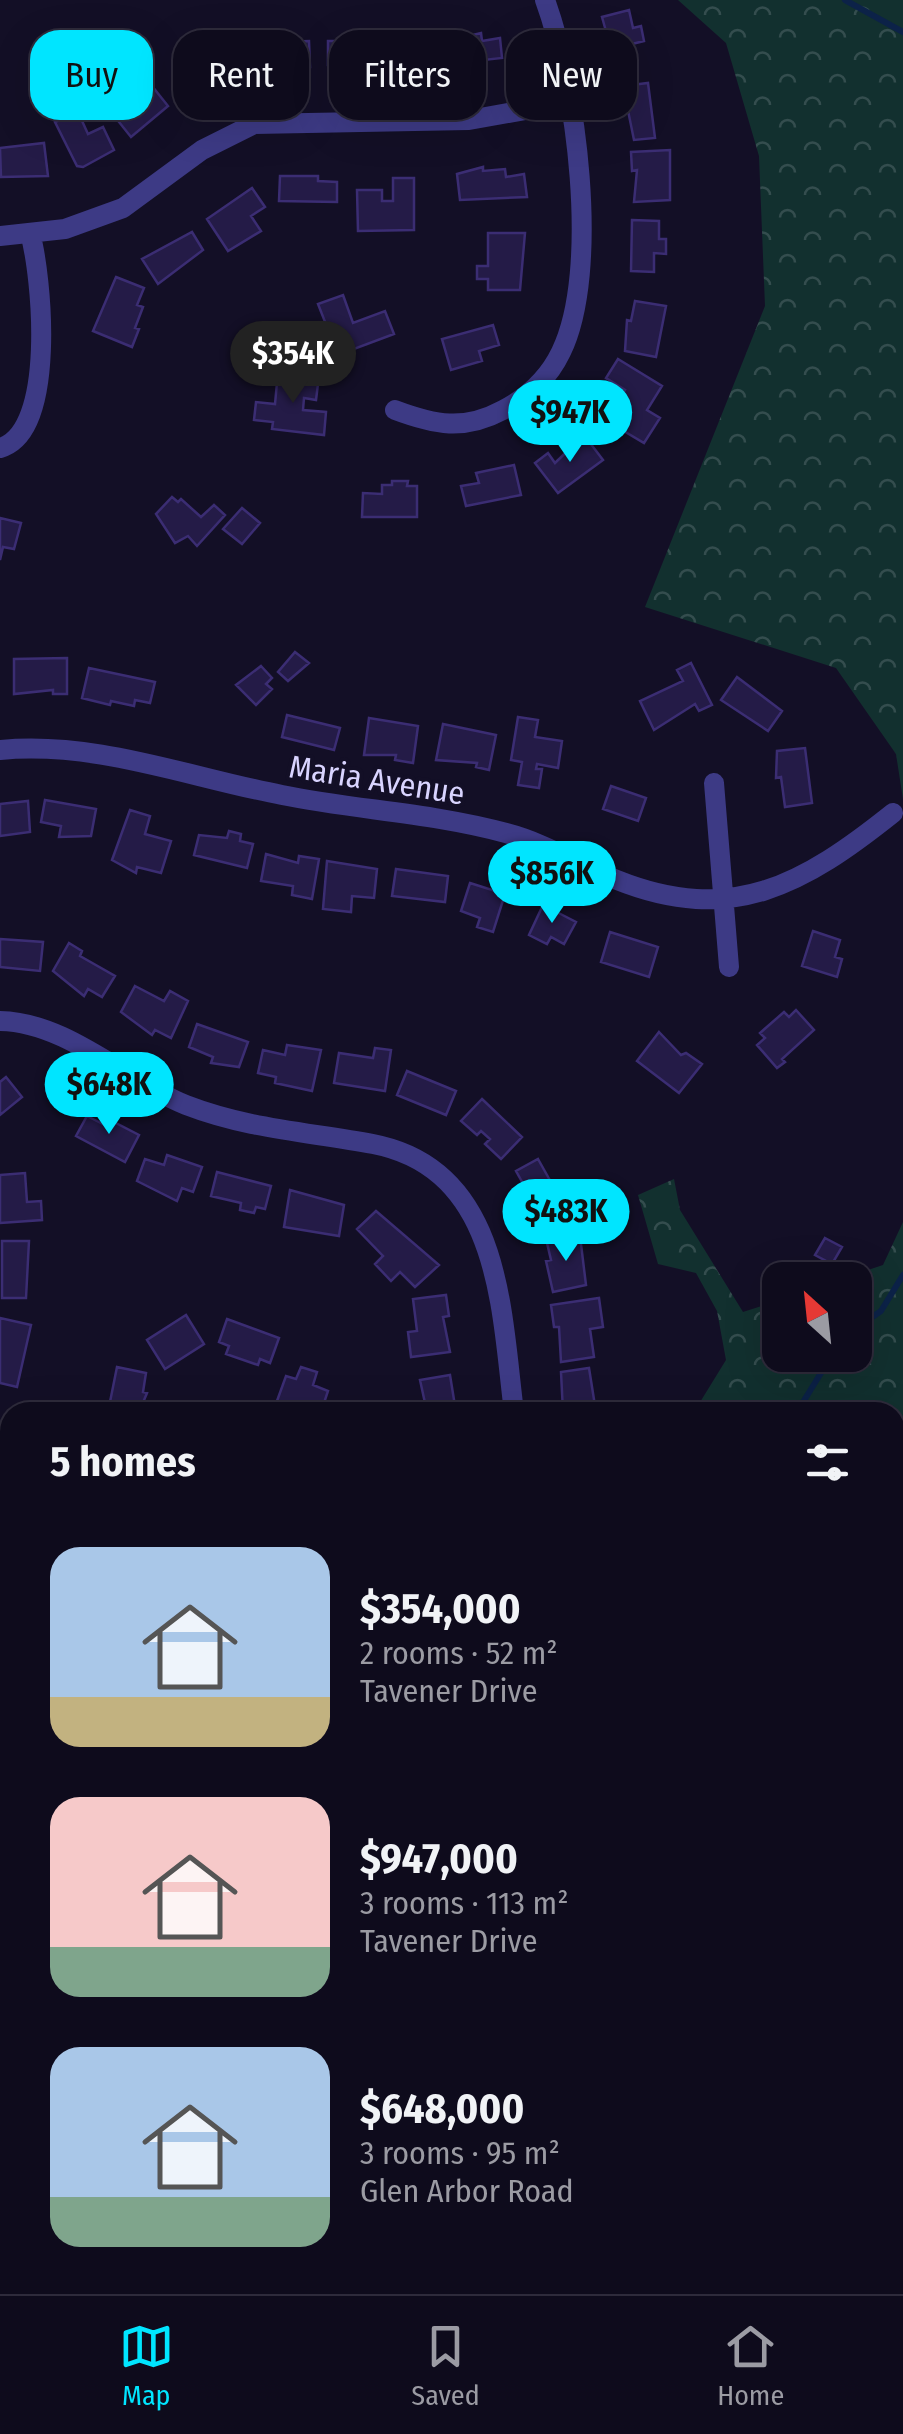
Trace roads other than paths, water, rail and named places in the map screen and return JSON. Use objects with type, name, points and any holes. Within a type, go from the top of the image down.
[{"type":"street","points":[[545,0],[552,30]]},
{"type":"street","points":[[0,236],[87,222],[123,208],[202,150],[254,124],[469,120],[506,113]]},
{"type":"street","points":[[394,410],[449,426],[489,417],[535,388],[561,352],[573,317],[580,259],[580,194],[572,120]]},
{"type":"street","points":[[0,448],[18,433],[31,406],[41,360],[39,266],[30,234]]},
{"type":"street","name":"Maria Avenue","points":[[0,750],[80,750],[296,798],[473,825],[510,834],[651,893],[723,897],[752,894],[815,871],[893,813]]},
{"type":"street","points":[[714,783],[728,967]]},
{"type":"street","points":[[0,1021],[48,1031],[133,1080],[232,1121],[376,1144],[429,1168],[466,1205],[491,1254],[513,1402]]},
{"type":"waterway","points":[[845,0],[903,32]]},
{"type":"waterway","points":[[872,1317],[881,1311],[903,1275]]},
{"type":"waterway","points":[[803,1402],[822,1372]]}]
